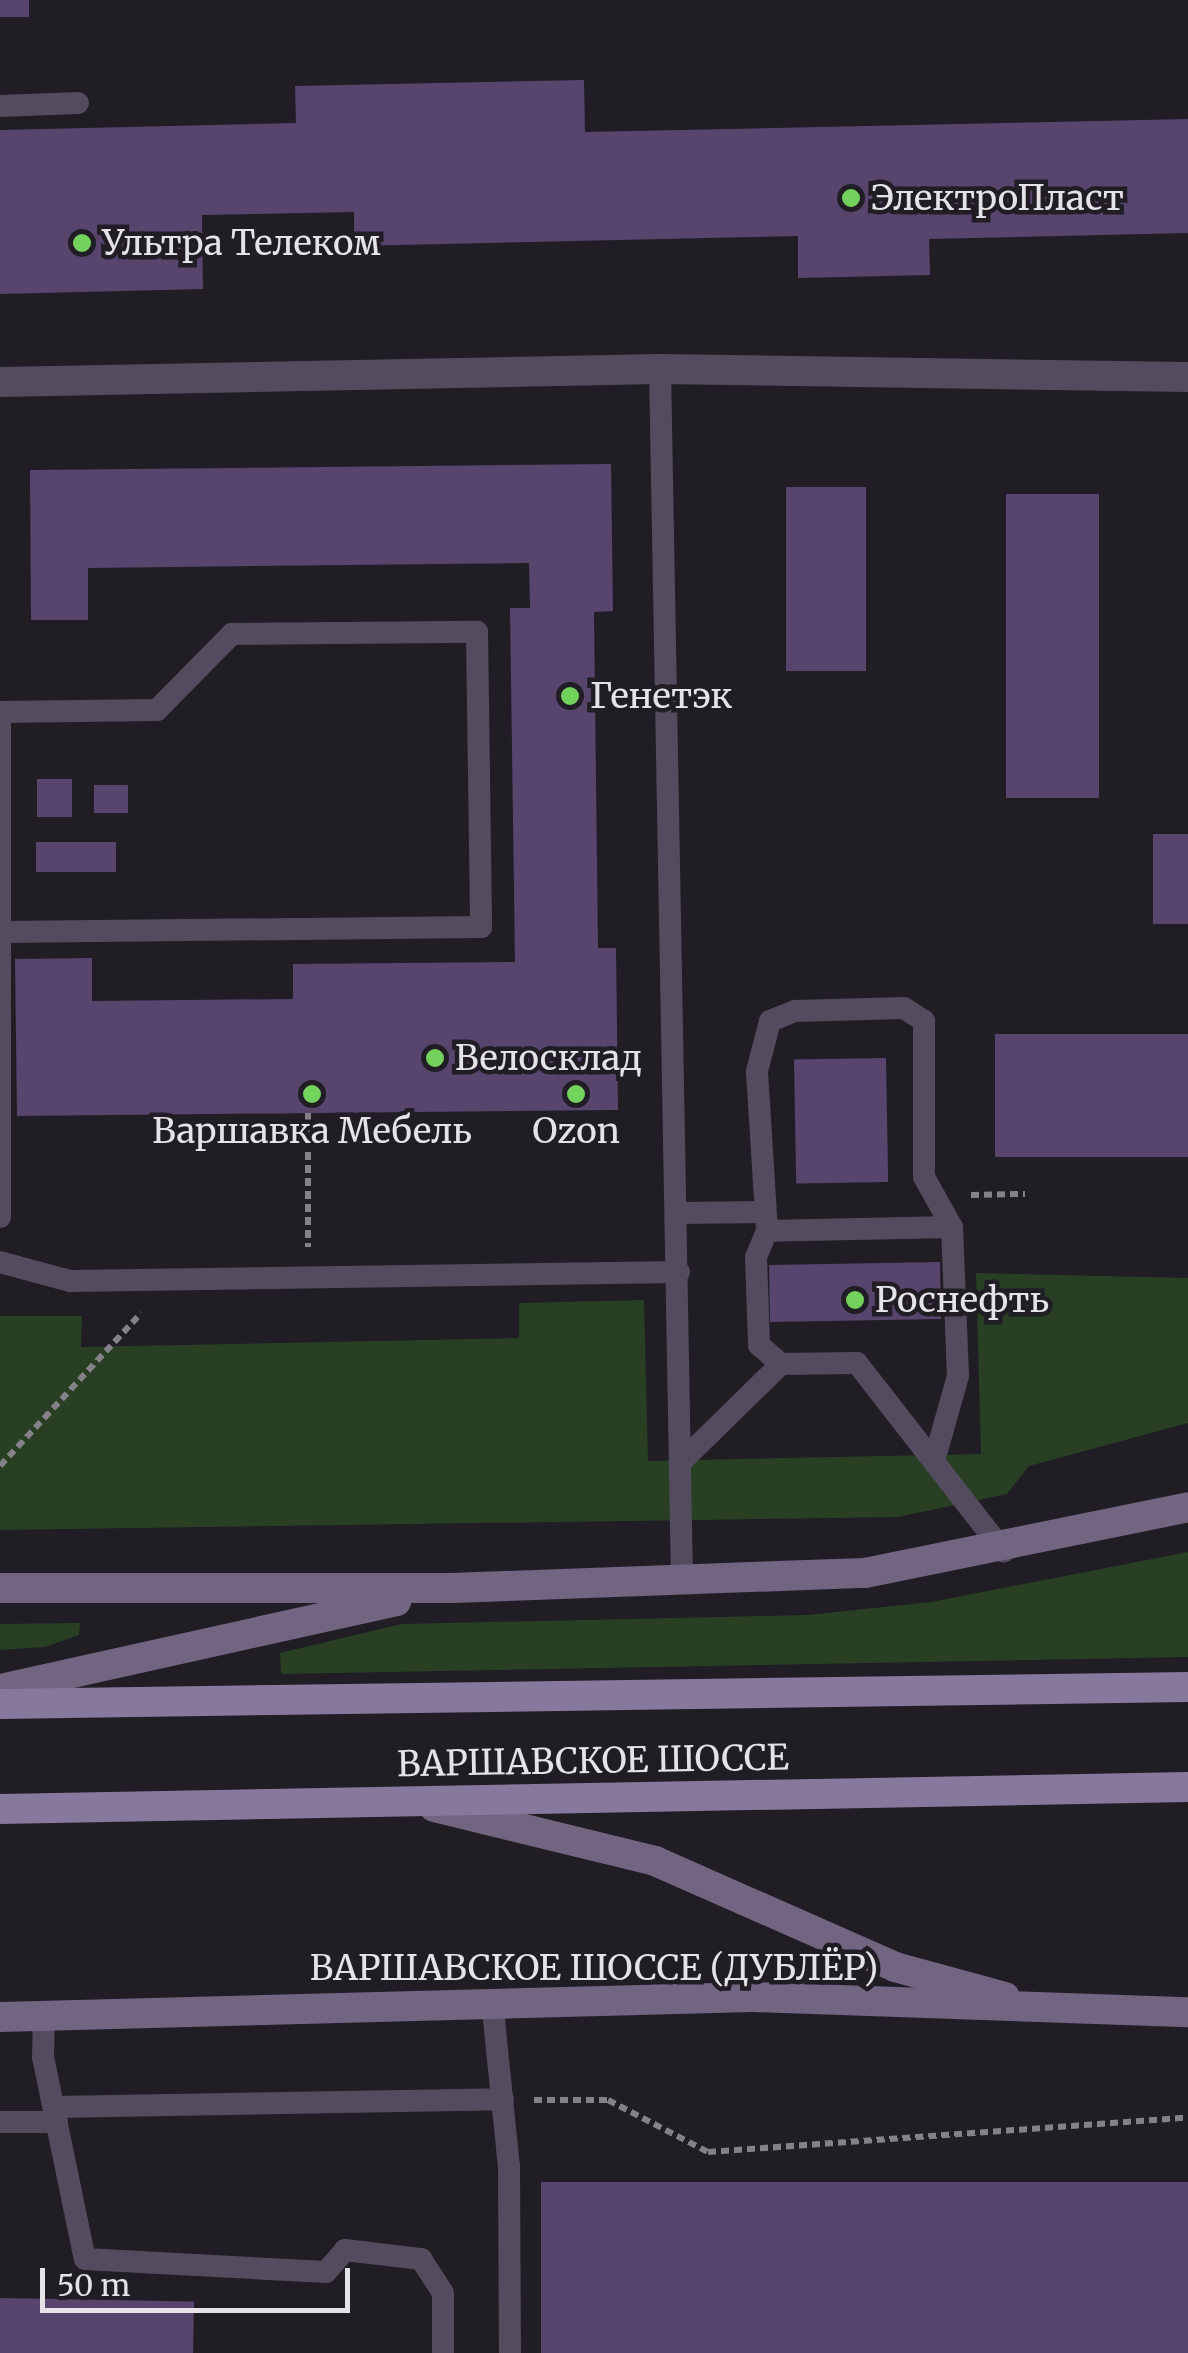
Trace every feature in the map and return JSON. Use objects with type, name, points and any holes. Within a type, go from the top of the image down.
[{"type":"main road","points":[[0,1588],[452,1588],[682,1584],[865,1573],[1004,1552],[1188,1508]]},
{"type":"main road","points":[[0,1689],[452,1588]]},
{"type":"main road","name":"ВАРШАВСКОЕ ШОССЕ","points":[[0,1704],[1188,1687]]},
{"type":"main road","name":"ВАРШАВСКОЕ ШОССЕ","points":[[0,1809],[1188,1788]]},
{"type":"main road","points":[[417,1802],[656,1861],[895,1968],[1066,2013]]},
{"type":"main road","name":"ВАРШАВСКОЕ ШОССЕ (ДУБЛЁР)","points":[[0,2016],[492,2000],[752,1998],[1066,2013],[1188,2012]]},
{"type":"street","points":[[0,382],[660,369],[1188,377]]},
{"type":"lane","points":[[0,106],[78,104]]},
{"type":"lane","points":[[660,369],[682,1584]]},
{"type":"lane","points":[[0,1217],[0,716],[158,710],[232,634],[477,632],[481,926],[2,932]]},
{"type":"lane","points":[[936,1454],[958,1376],[952,1228],[924,1177],[924,1022],[904,1008],[794,1011],[770,1021],[756,1071],[766,1222],[756,1257],[759,1344],[781,1364],[857,1363],[936,1454],[1004,1552]]},
{"type":"lane","points":[[678,1214],[766,1222],[952,1228]]},
{"type":"lane","points":[[0,1262],[70,1281],[678,1272]]},
{"type":"lane","points":[[682,1461],[781,1364]]},
{"type":"lane","points":[[492,2000],[503,2100],[510,2353]]},
{"type":"lane","points":[[44,2014],[55,2114],[85,2260],[326,2272],[345,2250],[421,2259],[443,2292],[443,2353]]},
{"type":"lane","points":[[0,2122],[55,2114],[503,2100]]},
{"type":"path","points":[[308,1113],[308,1277]]},
{"type":"path","points":[[989,1194],[1025,1194]]},
{"type":"path","points":[[0,1466],[172,1280]]},
{"type":"path","points":[[503,2100],[608,2100],[708,2152],[1188,2118]]},
{"type":"green space","points":[[976,1273],[1188,1278],[1188,1423],[1029,1466],[1007,1494],[898,1517],[0,1530],[0,1316],[82,1316],[81,1347],[519,1338],[519,1303],[644,1300],[648,1461],[981,1454]]},
{"type":"green space","points":[[1188,1552],[1188,1657],[281,1674],[280,1653],[401,1624],[808,1615],[931,1602]]},
{"type":"green space","points":[[80,1623],[79,1635],[45,1647],[0,1650],[0,1624]]},
{"type":"building","points":[[0,0],[29,0],[29,17],[0,17]]},
{"type":"building","points":[[584,80],[585,132],[1188,119],[1188,233],[929,239],[930,275],[798,278],[798,236],[354,246],[354,212],[202,215],[203,289],[0,294],[0,130],[296,123],[295,86]]},
{"type":"building","points":[[611,464],[613,611],[594,612],[598,948],[616,948],[618,1110],[17,1116],[15,959],[92,958],[92,1001],[293,999],[293,964],[515,962],[510,608],[530,608],[529,563],[88,568],[88,620],[31,620],[30,470]]},
{"type":"building","points":[[786,487],[866,487],[866,671],[786,671]]},
{"type":"building","points":[[1006,494],[1099,494],[1099,798],[1006,798]]},
{"type":"building","points":[[37,779],[72,779],[72,817],[37,817]]},
{"type":"building","points":[[94,785],[128,785],[128,813],[94,813]]},
{"type":"building","points":[[1153,834],[1188,834],[1188,924],[1153,924]]},
{"type":"building","points":[[36,842],[116,842],[116,872],[36,872]]},
{"type":"building","points":[[995,1034],[1188,1034],[1188,1157],[995,1157]]},
{"type":"building","points":[[886,1058],[888,1182],[796,1184],[794,1060]]},
{"type":"building","points":[[940,1262],[941,1319],[770,1322],[769,1265]]},
{"type":"building","points":[[541,2182],[1188,2182],[1188,2353],[541,2353]]},
{"type":"building","points":[[0,2298],[194,2301],[193,2353],[0,2353]]},
{"type":"place","name":"ЭлектроПласт","points":[[851,198]]},
{"type":"place","name":"Ультра Телеком","points":[[82,243]]},
{"type":"place","name":"Генетэк","points":[[570,696]]},
{"type":"place","name":"Велосклад","points":[[435,1058]]},
{"type":"place","name":"Варшавка Мебель","points":[[312,1094]]},
{"type":"place","name":"Ozon","points":[[576,1094]]},
{"type":"place","name":"Роснефть","points":[[855,1300]]}]
